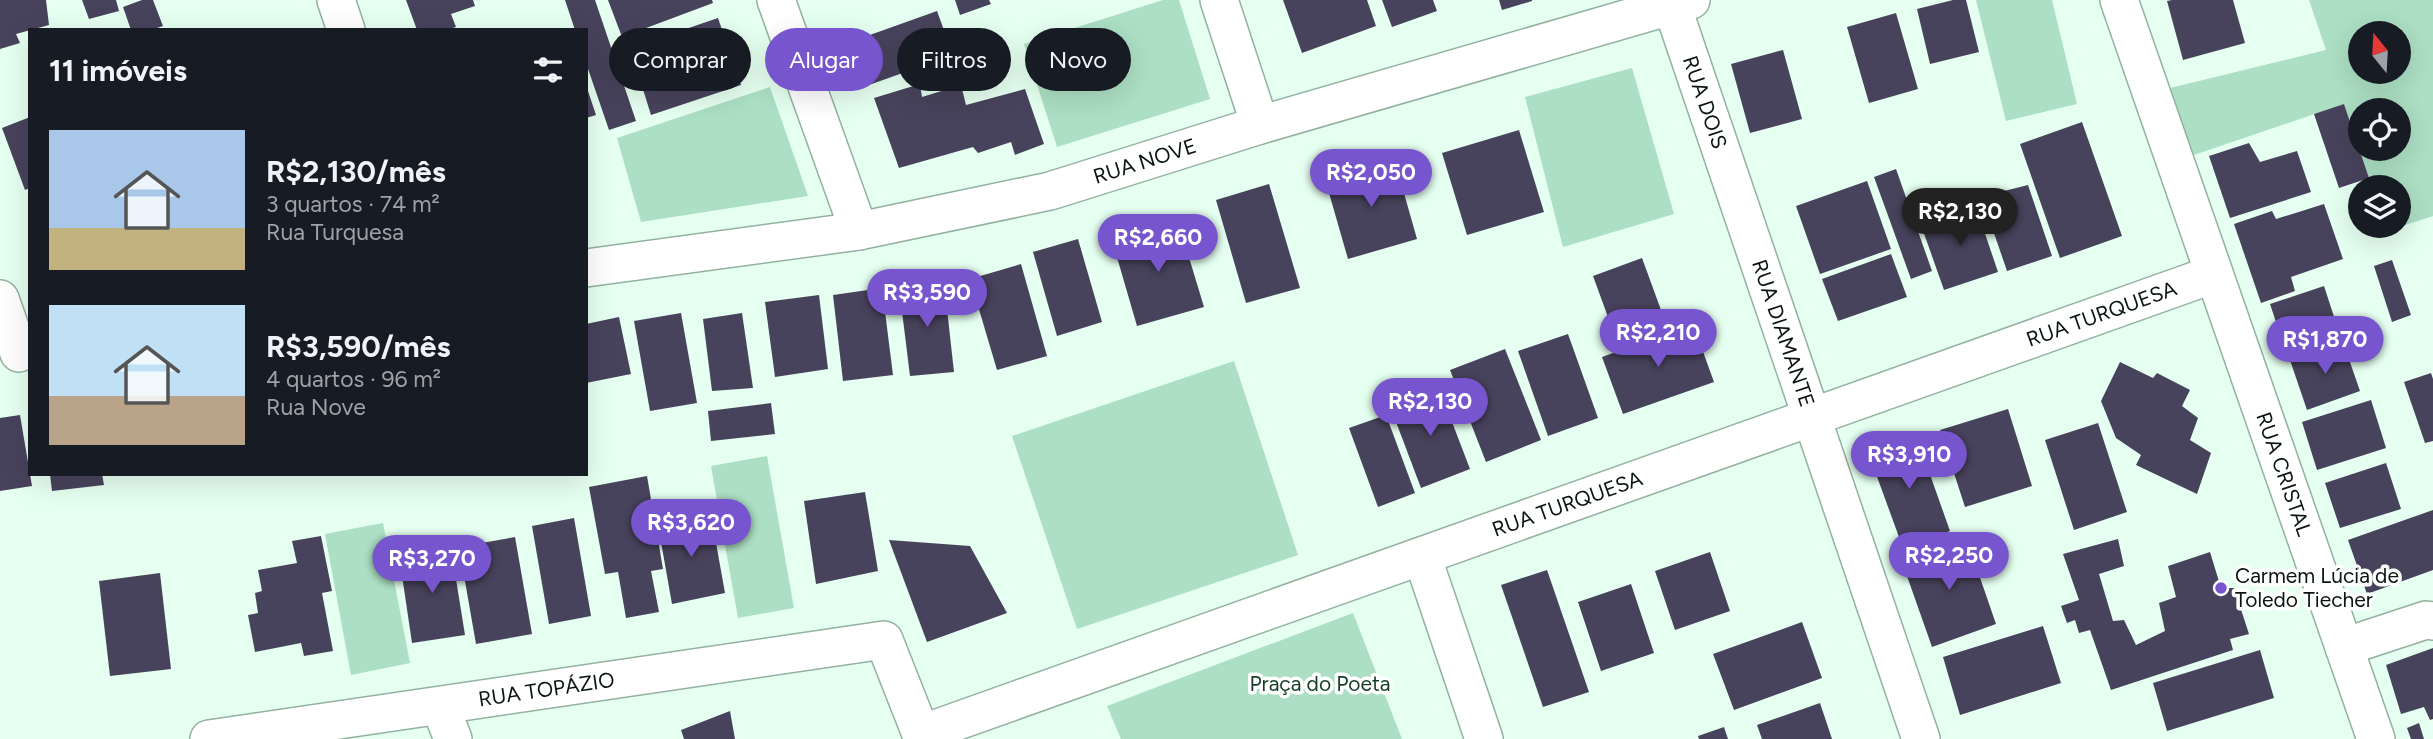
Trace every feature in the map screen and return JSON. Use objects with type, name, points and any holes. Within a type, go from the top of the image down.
[{"type":"street","points":[[336,0],[345,28]]},
{"type":"street","points":[[776,0],[859,231]]},
{"type":"street","points":[[1219,0],[1260,125]]},
{"type":"street","name":"RUA CRISTAL","points":[[2119,0],[2376,739]]},
{"type":"street","name":"RUA NOVE","points":[[588,268],[859,231],[1050,191],[1260,125],[1678,2]]},
{"type":"street","name":"RUA DOIS","points":[[1678,2],[1740,206]]},
{"type":"street","name":"RUA DIAMANTE","points":[[1740,206],[1921,739]]},
{"type":"street","name":"RUA TURQUESA","points":[[922,737],[2214,274]]},
{"type":"street","points":[[0,299],[16,353]]},
{"type":"street","points":[[1422,556],[1484,739]]},
{"type":"street","points":[[2344,647],[2426,620],[2433,621]]},
{"type":"street","name":"RUA TOPÁZIO","points":[[209,739],[447,723],[884,640],[922,737]]},
{"type":"green space","points":[[1163,0],[1179,0],[1210,99],[1057,147],[1039,91],[1131,91],[1131,28],[1075,28]]},
{"type":"green space","points":[[1976,0],[2052,0],[2077,104],[2006,121]]},
{"type":"green space","points":[[2309,0],[2433,0],[2433,216],[2411,223],[2411,175],[2368,175],[2363,161],[2411,161],[2411,98],[2348,98],[2348,116],[2344,104],[2188,157],[2162,90],[2326,50]]},
{"type":"green space","points":[[1632,68],[1674,214],[1563,247],[1525,97]]},
{"type":"green space","points":[[765,89],[765,91],[771,91],[808,196],[641,222],[617,138]]},
{"type":"green space","points":[[1234,361],[1298,555],[1077,629],[1012,436]]},
{"type":"green space","points":[[767,456],[794,608],[738,618],[711,466]]},
{"type":"green space","points":[[383,523],[410,663],[351,675],[325,534]]},
{"type":"green space","name":"Praça do Poeta","points":[[1353,613],[1402,739],[1121,739],[1107,706]]},
{"type":"building","points":[[0,0],[46,0],[49,25],[28,28],[28,31],[16,34],[20,43],[0,49]]},
{"type":"building","points":[[82,0],[116,0],[119,11],[89,19]]},
{"type":"building","points":[[142,0],[153,0],[163,26],[130,28],[123,7]]},
{"type":"building","points":[[406,0],[473,0],[475,6],[451,14],[456,27],[416,28]]},
{"type":"building","points":[[565,0],[595,0],[609,41],[609,91],[626,91],[636,121],[609,130],[588,69],[588,28],[574,28]]},
{"type":"building","points":[[608,0],[712,0],[713,3],[646,28],[619,28]]},
{"type":"building","points":[[955,0],[989,0],[991,4],[960,15]]},
{"type":"building","points":[[1283,0],[1367,0],[1376,26],[1302,53]]},
{"type":"building","points":[[1382,0],[1433,0],[1437,11],[1392,27]]},
{"type":"building","points":[[1499,0],[1532,0],[1532,1],[1502,10]]},
{"type":"building","points":[[1953,0],[1966,0],[1979,52],[1930,64],[1917,9]]},
{"type":"building","points":[[2233,0],[2245,43],[2183,60],[2167,1]]},
{"type":"building","points":[[937,11],[943,28],[897,28],[897,75],[883,80],[883,30]]},
{"type":"building","points":[[1896,13],[1918,89],[1869,103],[1847,27]]},
{"type":"building","points":[[718,18],[721,28],[689,28]]},
{"type":"building","points":[[1783,50],[1802,119],[1750,133],[1731,64]]},
{"type":"building","points":[[1025,89],[1044,144],[1015,155],[1011,142],[978,153],[973,147],[899,168],[874,98],[897,91],[921,91],[922,97],[942,91],[962,91],[966,105]]},
{"type":"building","points":[[588,91],[596,115],[588,117]]},
{"type":"building","points":[[643,91],[723,91],[651,115]]},
{"type":"building","points":[[2344,104],[2348,116],[2348,161],[2363,161],[2368,175],[2348,175],[2348,185],[2339,188],[2314,114]]},
{"type":"building","points":[[28,118],[28,189],[25,190],[2,128]]},
{"type":"building","points":[[2082,122],[2122,236],[2060,258],[2020,144]]},
{"type":"building","points":[[1519,130],[1544,212],[1467,235],[1442,153]]},
{"type":"building","points":[[2249,143],[2260,162],[2297,151],[2311,192],[2230,218],[2209,156]]},
{"type":"building","points":[[1394,158],[1417,239],[1348,259],[1325,179]]},
{"type":"building","points":[[1896,169],[1932,271],[1911,279],[1874,177]]},
{"type":"building","points":[[1867,181],[1891,249],[1820,274],[1796,206]]},
{"type":"building","points":[[1269,184],[1300,288],[1246,303],[1216,200]]},
{"type":"building","points":[[2028,185],[2052,256],[2007,271],[1983,201],[1992,194]]},
{"type":"building","points":[[2324,204],[2343,259],[2291,277],[2295,291],[2261,303],[2234,224],[2272,211],[2276,219]]},
{"type":"building","points":[[1976,207],[1998,272],[1944,290],[1921,225]]},
{"type":"building","points":[[1178,221],[1204,307],[1137,326],[1112,240]]},
{"type":"building","points":[[1078,239],[1102,322],[1057,336],[1033,252]]},
{"type":"building","points":[[1891,254],[1907,297],[1838,321],[1822,279]]},
{"type":"building","points":[[1642,258],[1661,310],[1612,328],[1593,276]]},
{"type":"building","points":[[2392,260],[2411,315],[2392,322],[2374,266]]},
{"type":"building","points":[[1021,264],[1047,356],[997,370],[970,279]]},
{"type":"building","points":[[944,282],[954,372],[910,376],[899,287]]},
{"type":"building","points":[[2324,286],[2339,332],[2285,349],[2270,304]]},
{"type":"building","points":[[882,288],[893,375],[843,381],[833,295]]},
{"type":"building","points":[[819,295],[828,369],[775,377],[765,302]]},
{"type":"building","points":[[681,313],[697,403],[650,411],[634,321]]},
{"type":"building","points":[[742,313],[753,388],[712,391],[703,319]]},
{"type":"building","points":[[619,317],[631,374],[588,383],[588,324]]},
{"type":"building","points":[[1693,324],[1714,382],[1623,414],[1602,357]]},
{"type":"building","points":[[1568,334],[1598,418],[1548,436],[1518,351]]},
{"type":"building","points":[[2343,342],[2360,391],[2307,410],[2290,360]]},
{"type":"building","points":[[1505,349],[1541,440],[1486,462],[1450,370]]},
{"type":"building","points":[[2120,362],[2153,378],[2157,373],[2190,390],[2182,406],[2198,418],[2190,440],[2211,453],[2197,494],[2136,465],[2141,455],[2116,438],[2101,401]]},
{"type":"building","points":[[2431,373],[2433,441],[2425,443],[2404,382]]},
{"type":"building","points":[[1439,388],[1470,469],[1421,488],[1390,406]]},
{"type":"building","points":[[2371,400],[2386,448],[2317,470],[2302,422]]},
{"type":"building","points":[[771,403],[775,434],[711,441],[708,411]]},
{"type":"building","points":[[2008,409],[2032,486],[1965,507],[1940,430]]},
{"type":"building","points":[[20,415],[28,476],[30,476],[32,486],[0,491],[0,418]]},
{"type":"building","points":[[1386,415],[1415,493],[1378,507],[1349,428]]},
{"type":"building","points":[[2098,423],[2127,512],[2074,530],[2045,440]]},
{"type":"building","points":[[1916,435],[1950,531],[1903,548],[1868,452]]},
{"type":"building","points":[[2386,463],[2401,509],[2340,528],[2325,483]]},
{"type":"building","points":[[50,476],[102,476],[104,485],[52,491]]},
{"type":"building","points":[[647,476],[663,569],[651,571],[659,612],[626,618],[618,572],[605,574],[589,487]]},
{"type":"building","points":[[865,492],[878,571],[816,584],[804,501]]},
{"type":"building","points":[[2433,510],[2433,570],[2367,594],[2348,540]]},
{"type":"building","points":[[711,515],[725,593],[672,604],[658,525]]},
{"type":"building","points":[[574,518],[591,616],[549,624],[532,526]]},
{"type":"building","points":[[321,536],[332,591],[322,593],[333,651],[304,656],[301,643],[255,652],[248,615],[258,613],[255,593],[262,591],[258,570],[297,563],[292,541]]},
{"type":"building","points":[[515,537],[532,634],[476,644],[459,547]]},
{"type":"building","points":[[1966,537],[1996,624],[1932,647],[1901,559]]},
{"type":"building","points":[[2118,539],[2124,566],[2099,574],[2113,621],[2124,620],[2136,645],[2165,631],[2159,603],[2176,597],[2168,566],[2210,552],[2221,588],[2234,588],[2249,634],[2230,639],[2233,650],[2111,690],[2090,630],[2079,633],[2075,620],[2067,623],[2061,606],[2079,600],[2063,554]]},
{"type":"building","points":[[889,540],[970,546],[1007,613],[927,642]]},
{"type":"building","points":[[451,548],[465,635],[412,643],[399,555]]},
{"type":"building","points":[[1710,552],[1730,611],[1675,630],[1655,571]]},
{"type":"building","points":[[1547,570],[1589,692],[1543,707],[1501,585]]},
{"type":"building","points":[[160,573],[171,669],[110,676],[99,581]]},
{"type":"building","points":[[1631,584],[1654,653],[1601,671],[1578,602]]},
{"type":"building","points":[[1802,622],[1822,678],[1734,710],[1713,654]]},
{"type":"building","points":[[2043,626],[2061,683],[1960,715],[1943,657]]},
{"type":"building","points":[[2433,648],[2433,719],[2430,720],[2424,707],[2401,714],[2386,665]]},
{"type":"building","points":[[2260,650],[2274,698],[2167,731],[2153,683]]},
{"type":"building","points":[[1820,703],[1832,739],[1762,739],[1757,725]]},
{"type":"building","points":[[730,711],[735,739],[684,739],[681,730]]},
{"type":"building","points":[[2419,723],[2424,739],[2411,739],[2407,728]]},
{"type":"building","points":[[1724,727],[1728,739],[1699,739],[1698,736]]},
{"type":"place","name":"Carmem Lúcia de Toledo Tiecher","points":[[2221,588]]}]
